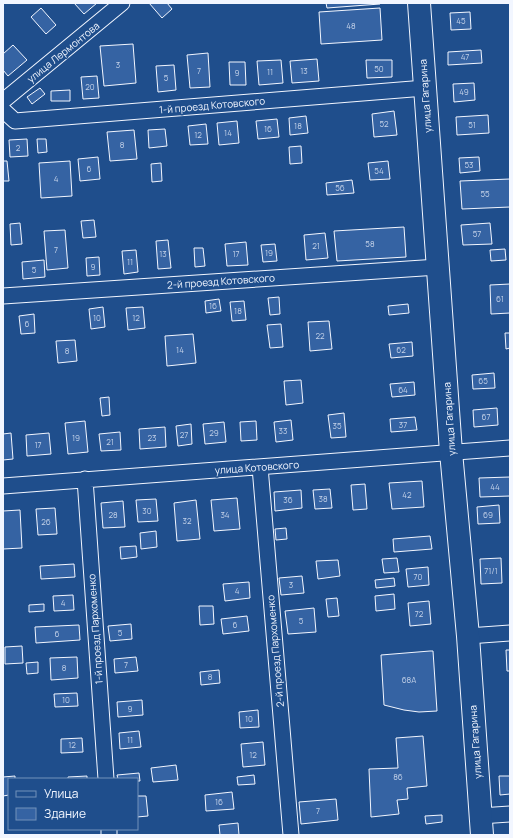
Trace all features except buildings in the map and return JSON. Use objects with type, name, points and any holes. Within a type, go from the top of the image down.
[{"type":"street","name":"улица Лермонтова","points":[[3,101],[122,3]]},
{"type":"street","name":"улица Гагарина","points":[[419,3],[451,452],[468,636],[481,826]]},
{"type":"street","name":"1-й проезд Котовского","points":[[3,110],[15,121],[425,88]]},
{"type":"street","name":"2-й проезд Котовского","points":[[3,296],[438,267]]},
{"type":"street","name":"улица Котовского","points":[[3,486],[510,448]]},
{"type":"street","name":"2-й проезд Пархоменко","points":[[260,467],[291,835]]},
{"type":"street","name":"1-й проезд Пархоменко","points":[[85,479],[106,778]]},
{"type":"street","points":[[468,636],[510,633]]},
{"type":"street","points":[[481,826],[510,814]]}]
